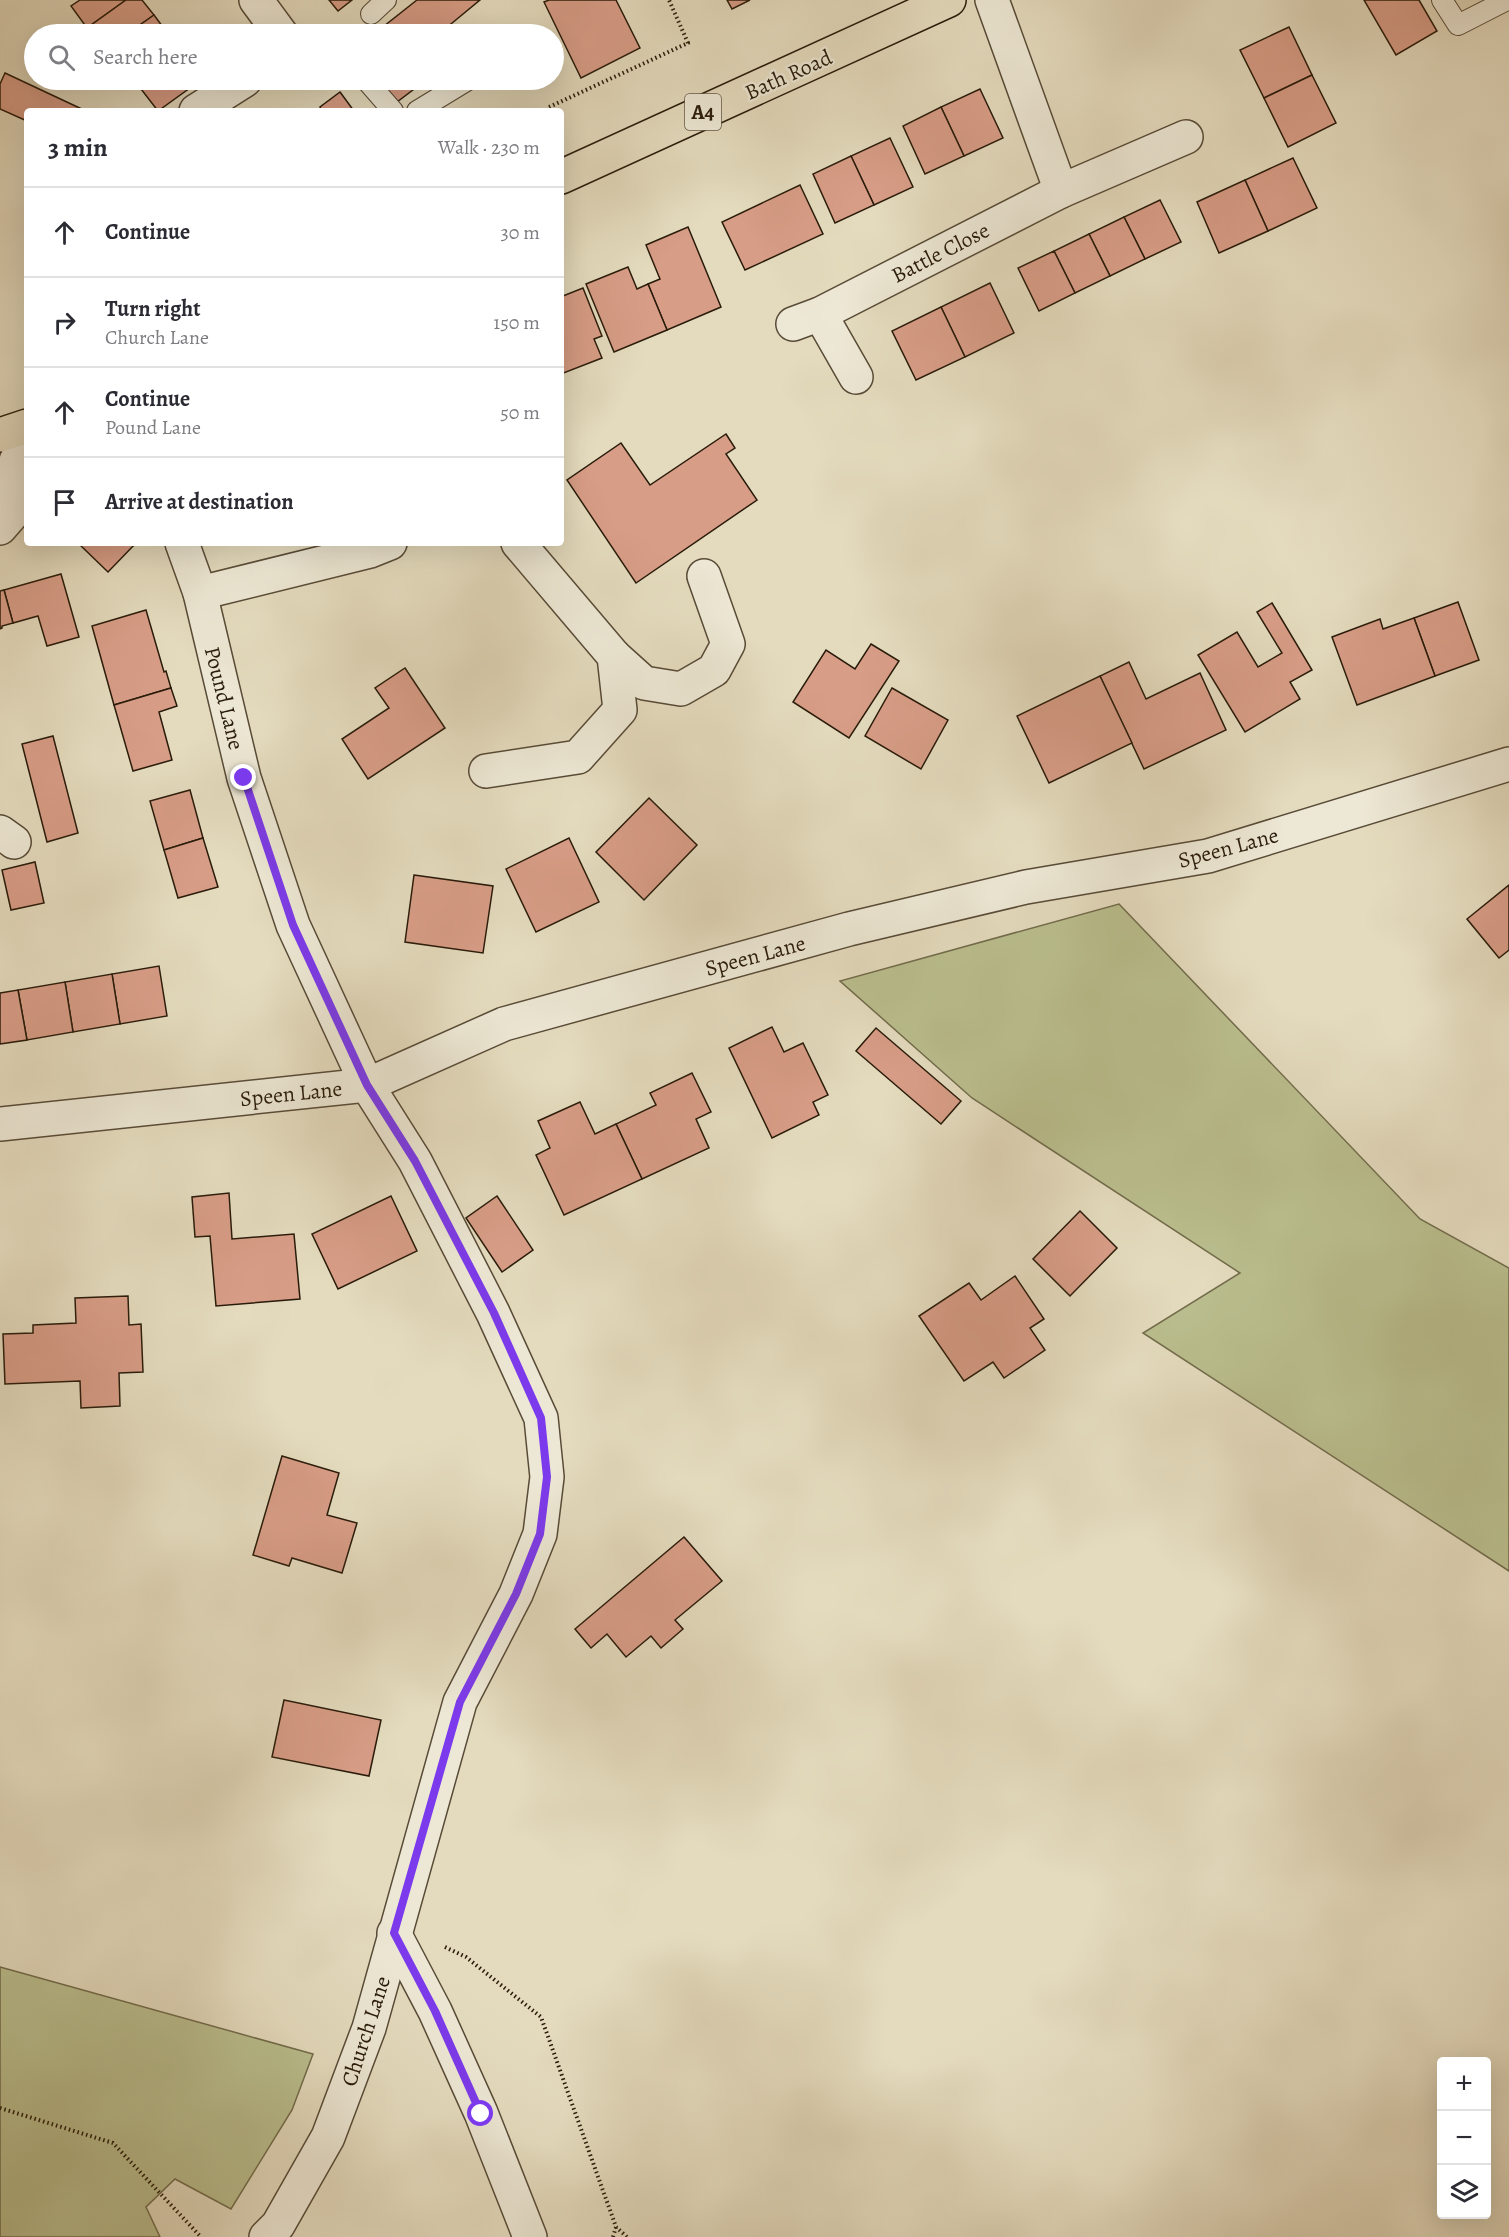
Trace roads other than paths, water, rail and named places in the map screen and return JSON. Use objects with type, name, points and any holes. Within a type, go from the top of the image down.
[{"type":"main road","name":"Bath Road","points":[[564,176],[949,0]]},
{"type":"main road","points":[[0,435],[24,427]]},
{"type":"street","points":[[256,0],[274,24]]},
{"type":"street","points":[[992,0],[1061,191]]},
{"type":"street","points":[[201,108],[229,90]]},
{"type":"street","name":"Battle Close","points":[[856,377],[806,319],[1061,191],[1186,137]]},
{"type":"street","points":[[0,528],[13,513],[16,461],[24,445]]},
{"type":"street","name":"Pound Lane","points":[[183,546],[200,593],[244,778],[293,925],[367,1085]]},
{"type":"street","points":[[200,593],[382,546]]},
{"type":"street","points":[[521,546],[614,656],[644,683],[681,689],[714,670],[728,644],[704,576]]},
{"type":"street","points":[[486,771],[578,757],[620,710],[614,656]]},
{"type":"street","name":"Speen Lane","points":[[0,1124],[367,1085],[515,1021],[849,929],[1026,886],[1208,856],[1509,764]]},
{"type":"street","name":"Church Lane","points":[[266,2237],[278,2226],[328,2137],[369,2028],[460,1702],[516,1594],[540,1534],[547,1477],[541,1418],[494,1313],[415,1161],[367,1085]]},
{"type":"street","points":[[394,1933],[435,2011],[481,2114],[530,2237]]},
{"type":"lane","points":[[371,14],[386,0]]},
{"type":"lane","points":[[1442,0],[1458,25],[1507,0]]},
{"type":"lane","points":[[375,90],[390,108]]},
{"type":"lane","points":[[422,108],[452,90]]}]
